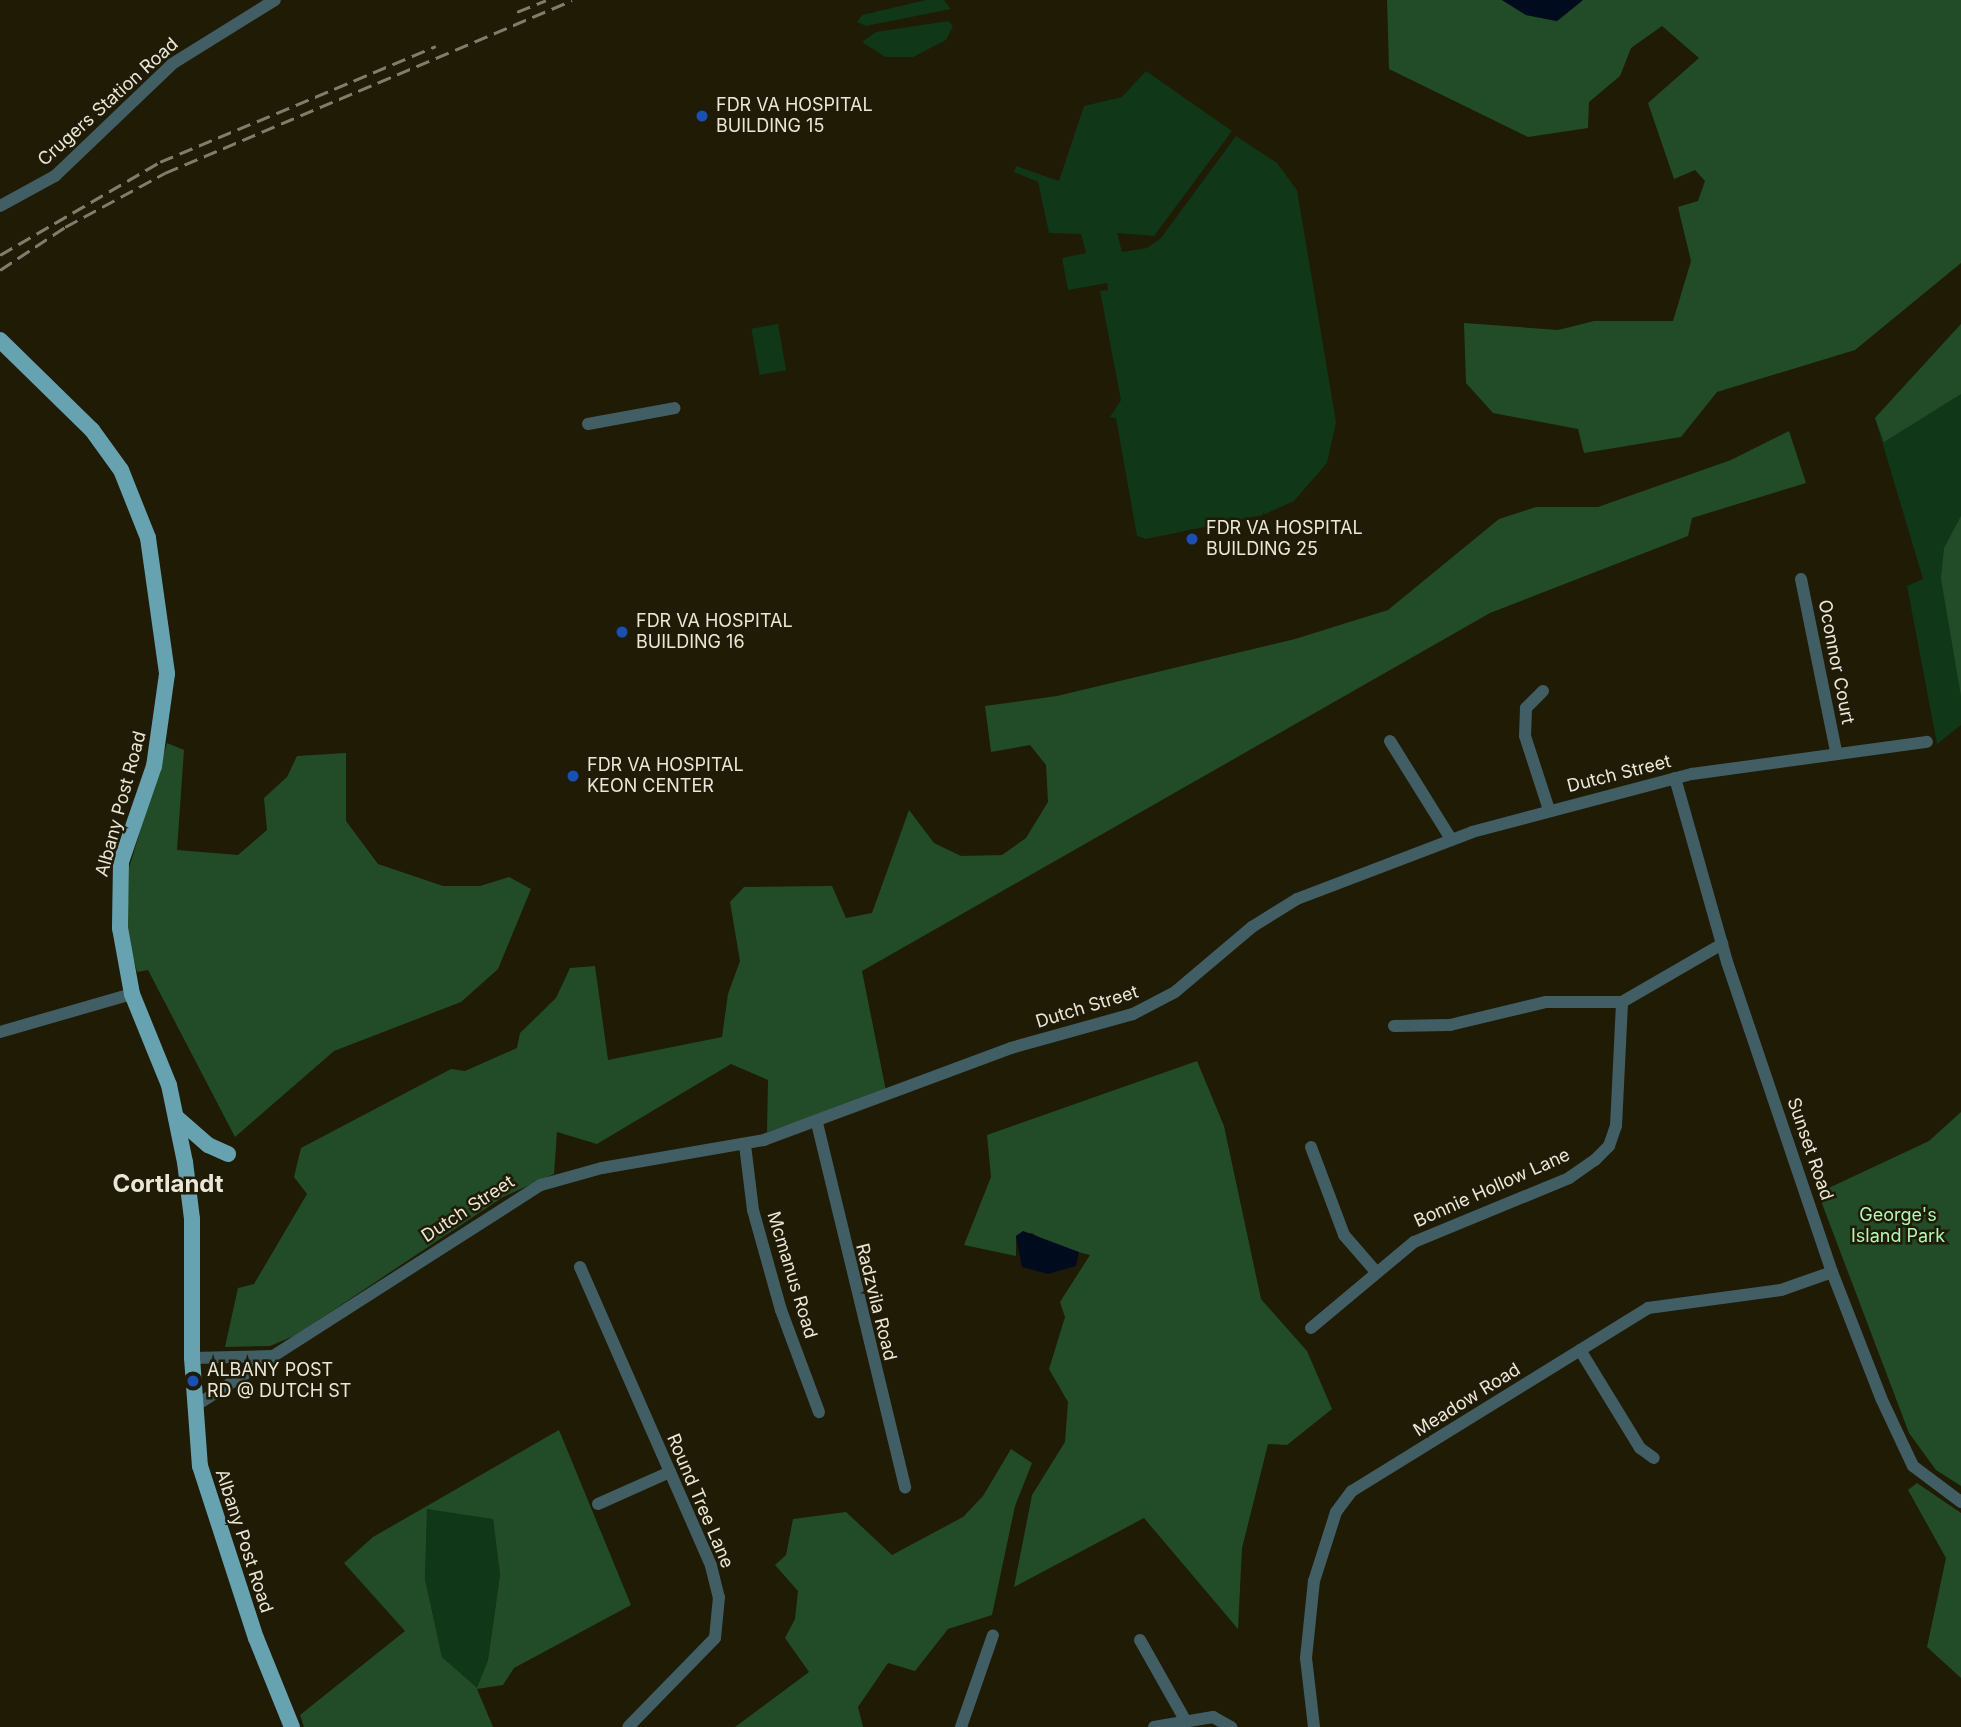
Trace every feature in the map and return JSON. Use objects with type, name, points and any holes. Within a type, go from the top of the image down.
[{"type":"main road","name":"Albany Post Road","points":[[0,340],[92,430],[121,470],[151,551],[167,674],[154,766],[129,835],[117,893],[132,994],[176,1117],[192,1219],[194,1406],[209,1505],[292,1727]]},
{"type":"main road","points":[[176,1117],[208,1145],[228,1154]]},
{"type":"street","name":"Crugers Station Road","points":[[0,206],[55,176],[172,64],[275,0]]},
{"type":"street","points":[[589,424],[675,408]]},
{"type":"street","name":"Oconnor Court","points":[[1801,579],[1836,751]]},
{"type":"street","points":[[1543,691],[1526,708],[1525,736],[1549,810]]},
{"type":"street","points":[[1390,741],[1451,839]]},
{"type":"street","name":"Dutch Street","points":[[194,1406],[541,1185],[602,1168],[745,1145],[817,1123],[1012,1048],[1152,1005],[1297,899],[1451,839],[1549,810],[1675,778],[1836,751],[1927,742]]},
{"type":"street","name":"Sunset Road","points":[[1675,778],[1722,944],[1832,1272],[1907,1456],[1924,1479],[1961,1502]]},
{"type":"street","points":[[1394,1026],[1450,1025],[1546,1002],[1622,1002],[1722,944]]},
{"type":"street","points":[[0,1032],[132,994]]},
{"type":"street","name":"Bonnie Hollow Lane","points":[[1311,1328],[1357,1294],[1376,1272],[1414,1242],[1569,1178],[1609,1146],[1616,1126],[1622,1002]]},
{"type":"street","name":"Radzvila Road","points":[[817,1123],[905,1488]]},
{"type":"street","name":"Mcmanus Road","points":[[745,1145],[753,1210],[772,1277],[818,1412]]},
{"type":"street","points":[[1311,1147],[1344,1235],[1376,1272]]},
{"type":"street","name":"Round Tree Lane","points":[[580,1267],[711,1566],[719,1597],[718,1626],[707,1649],[628,1727]]},
{"type":"street","name":"Meadow Road","points":[[1314,1727],[1307,1630],[1314,1581],[1336,1512],[1352,1491],[1623,1321],[1666,1302],[1747,1296],[1832,1272]]},
{"type":"street","points":[[1580,1350],[1640,1448],[1654,1458]]},
{"type":"street","points":[[192,1358],[272,1356]]},
{"type":"street","points":[[598,1504],[670,1472]]},
{"type":"street","points":[[961,1727],[993,1635]]},
{"type":"street","points":[[1140,1640],[1184,1718]]},
{"type":"street","points":[[1154,1727],[1184,1718],[1213,1717],[1230,1727]]},
{"type":"green space","points":[[926,0],[944,0],[951,9],[866,26],[857,22],[862,15]]},
{"type":"green space","points":[[1387,0],[1502,0],[1526,15],[1557,21],[1583,0],[1961,0],[1961,263],[1855,350],[1717,392],[1681,437],[1584,453],[1578,429],[1493,413],[1466,383],[1464,323],[1558,330],[1594,321],[1673,321],[1691,261],[1678,207],[1698,201],[1705,181],[1695,170],[1674,179],[1648,103],[1699,58],[1662,26],[1631,48],[1620,76],[1589,102],[1588,128],[1528,137],[1389,69]]},
{"type":"green space","points":[[948,21],[953,26],[946,40],[913,57],[885,57],[862,42],[876,32]]},
{"type":"green space","points":[[1146,71],[1232,131],[1154,236],[1117,233],[1122,252],[1147,248],[1161,238],[1236,136],[1277,163],[1297,190],[1336,422],[1327,463],[1294,501],[1263,515],[1146,539],[1137,536],[1116,418],[1110,417],[1121,400],[1100,291],[1108,290],[1107,283],[1068,290],[1062,258],[1086,253],[1081,234],[1049,233],[1038,182],[1014,172],[1016,166],[1059,181],[1084,106],[1122,97]]},
{"type":"green space","points":[[778,324],[786,370],[760,375],[751,329]]},
{"type":"green space","points":[[1961,324],[1961,725],[1937,744],[1907,586],[1923,579],[1875,418]]},
{"type":"green space","points":[[1961,324],[1961,394],[1884,442],[1875,418]]},
{"type":"green space","points":[[1789,431],[1806,483],[1692,518],[1688,536],[1490,613],[862,971],[886,1091],[767,1132],[768,1080],[731,1064],[597,1144],[557,1132],[554,1174],[503,1197],[296,1335],[270,1346],[225,1347],[238,1288],[254,1284],[307,1194],[294,1177],[301,1148],[451,1069],[465,1071],[517,1048],[520,1033],[556,998],[570,968],[595,966],[608,1060],[722,1037],[728,994],[740,961],[730,902],[744,887],[832,886],[846,918],[872,913],[909,810],[934,843],[961,856],[1002,855],[1026,838],[1048,802],[1046,765],[1030,745],[991,752],[985,706],[1057,696],[1295,639],[1388,610],[1499,519],[1536,507],[1598,507],[1731,460]]},
{"type":"green space","points":[[1961,516],[1961,696],[1941,579],[1944,548]]},
{"type":"green space","points":[[167,743],[184,750],[177,850],[238,855],[267,830],[264,798],[287,777],[297,756],[346,753],[346,821],[378,864],[443,886],[480,886],[509,877],[531,889],[498,969],[461,1002],[334,1051],[235,1137],[148,970],[137,972],[127,933],[129,868]]},
{"type":"green space","points":[[1197,1061],[1224,1126],[1261,1299],[1307,1351],[1332,1409],[1287,1445],[1268,1444],[1242,1548],[1238,1629],[1144,1518],[1014,1587],[1032,1495],[1065,1442],[1068,1402],[1049,1369],[1065,1317],[1060,1302],[1090,1255],[1050,1245],[1032,1233],[1016,1236],[1016,1256],[964,1245],[991,1177],[987,1135]]},
{"type":"green space","name":"George's Island Park","points":[[1961,1112],[1961,1486],[1936,1470],[1909,1433],[1818,1193],[1929,1141]]},
{"type":"green space","points":[[559,1430],[631,1605],[514,1668],[503,1685],[477,1689],[493,1727],[304,1727],[300,1715],[405,1631],[344,1563],[373,1537]],"holes":[[[427,1509],[493,1519],[500,1575],[488,1660],[477,1688],[442,1657],[425,1579]]]},
{"type":"green space","points":[[1011,1449],[1032,1463],[1015,1506],[992,1615],[948,1629],[915,1671],[888,1663],[858,1707],[863,1727],[735,1727],[809,1672],[785,1638],[795,1619],[798,1591],[775,1565],[786,1555],[793,1519],[846,1512],[892,1555],[963,1517],[983,1496]]},
{"type":"green space","points":[[1917,1483],[1961,1513],[1961,1678],[1927,1647],[1946,1558],[1908,1490]]},
{"type":"green space","points":[[427,1508],[493,1518],[500,1575],[488,1660],[477,1689],[442,1657],[425,1579]]},
{"type":"water","points":[[1502,0],[1583,0],[1557,21],[1526,15]]},
{"type":"water","points":[[1023,1231],[1079,1252],[1076,1266],[1048,1274],[1022,1267],[1016,1236]]},
{"type":"railway","points":[[517,12],[546,0]]},
{"type":"railway","points":[[0,270],[65,227],[165,173],[572,0]]},
{"type":"railway","points":[[0,255],[160,162],[436,46]]},
{"type":"place","name":"FDR VA HOSPITAL BUILDING 15","points":[[702,116]]},
{"type":"place","name":"FDR VA HOSPITAL BUILDING 25","points":[[1192,539]]},
{"type":"place","name":"FDR VA HOSPITAL BUILDING 16","points":[[622,632]]},
{"type":"place","name":"FDR VA HOSPITAL KEON CENTER","points":[[573,776]]},
{"type":"place","name":"ALBANY POST RD @ DUTCH ST","points":[[193,1381]]},
{"type":"district","name":"Cortlandt","points":[[168,1184]]}]
